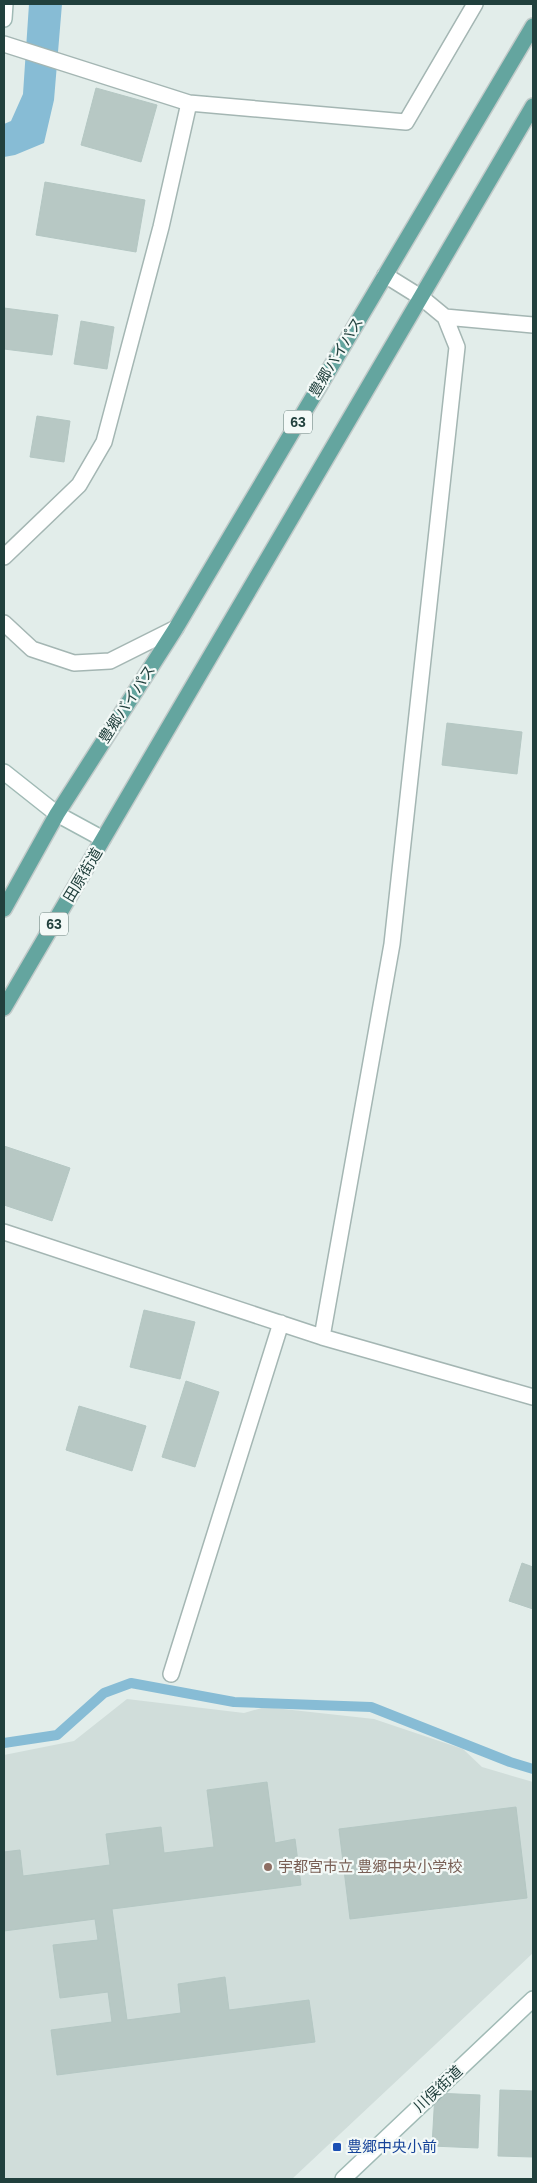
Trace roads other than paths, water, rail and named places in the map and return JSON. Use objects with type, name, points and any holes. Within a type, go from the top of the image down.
[{"type":"main road","name":"豊郷バイパス","points":[[57,814],[176,628],[533,26]]},
{"type":"main road","name":"63","points":[[104,840],[533,106]]},
{"type":"main road","name":"63","points":[[4,909],[57,814]]},
{"type":"main road","name":"田原街道","points":[[4,1008],[104,840]]},
{"type":"street","points":[[4,19],[5,4]]},
{"type":"street","points":[[4,44],[189,103],[406,122],[474,4]]},
{"type":"street","points":[[4,557],[80,485],[104,442],[161,227],[189,103]]},
{"type":"street","points":[[322,1336],[392,944],[457,347],[445,317],[422,298],[385,275]]},
{"type":"street","points":[[445,317],[533,325]]},
{"type":"street","points":[[4,624],[32,649],[74,663],[110,661],[176,628]]},
{"type":"street","name":"田原街道","points":[[4,772],[57,814],[104,840]]},
{"type":"street","points":[[4,1232],[281,1324],[533,1397]]},
{"type":"street","points":[[170,1674],[281,1324]]},
{"type":"street","name":"川俣街道","points":[[343,2179],[533,1999]]},
{"type":"water","points":[[29,4],[62,4],[54,100],[44,143],[15,155],[4,157],[4,124],[11,121],[23,94]]},
{"type":"waterway","points":[[4,1743],[57,1735],[104,1693],[131,1683],[234,1702],[371,1707],[510,1762],[533,1769]]},
{"type":"place","name":"宇都宮市立 豊郷中央小学校","points":[[268,1867]]},
{"type":"place","name":"豊郷中央小前","points":[[337,2147]]}]
